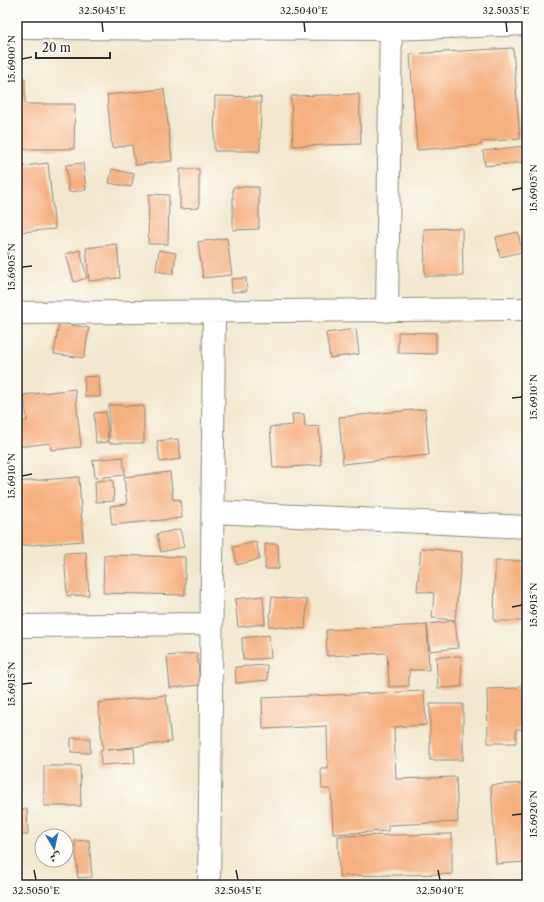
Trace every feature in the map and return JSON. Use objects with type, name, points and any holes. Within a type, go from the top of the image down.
[{"type":"street","points":[[17,28],[391,23],[527,24]]},
{"type":"street","points":[[387,311],[391,23]]},
{"type":"street","points":[[17,313],[527,309]]},
{"type":"street","points":[[209,885],[211,624],[214,512],[214,312]]},
{"type":"street","points":[[214,512],[527,527]]},
{"type":"street","points":[[17,626],[211,624]]},
{"type":"building","points":[[513,48],[520,139],[481,142],[481,145],[417,150],[410,54]]},
{"type":"building","points":[[527,63],[527,86],[525,86],[524,64]]},
{"type":"building","points":[[17,78],[25,78],[25,104],[75,104],[74,149],[17,149]]},
{"type":"building","points":[[164,89],[172,161],[135,165],[132,145],[112,148],[107,95]]},
{"type":"building","points":[[359,94],[361,144],[293,146],[291,96]]},
{"type":"building","points":[[215,96],[261,97],[260,151],[214,151]]},
{"type":"building","points":[[523,146],[524,162],[485,166],[483,151]]},
{"type":"building","points":[[48,163],[55,229],[21,232],[17,202],[17,167]]},
{"type":"building","points":[[83,163],[86,190],[69,192],[66,165]]},
{"type":"building","points":[[112,169],[134,174],[131,187],[109,183]]},
{"type":"building","points":[[180,169],[199,169],[199,208],[180,209]]},
{"type":"building","points":[[233,187],[259,187],[259,229],[233,230]]},
{"type":"building","points":[[525,193],[527,193],[527,206],[526,206]]},
{"type":"building","points":[[149,194],[169,195],[168,244],[148,244]]},
{"type":"building","points":[[462,228],[463,276],[425,276],[424,229]]},
{"type":"building","points":[[518,232],[522,252],[500,257],[496,237]]},
{"type":"building","points":[[227,238],[232,275],[203,278],[198,242]]},
{"type":"building","points":[[117,244],[120,278],[89,281],[86,248]]},
{"type":"building","points":[[80,250],[87,278],[74,282],[66,254]]},
{"type":"building","points":[[159,250],[176,253],[173,274],[156,271]]},
{"type":"building","points":[[246,278],[247,291],[232,292],[231,279]]},
{"type":"building","points":[[59,323],[89,328],[84,358],[54,354]]},
{"type":"building","points":[[356,329],[359,354],[330,358],[326,333]]},
{"type":"building","points":[[398,332],[436,333],[436,354],[398,353]]},
{"type":"building","points":[[99,376],[100,397],[85,397],[84,377]]},
{"type":"building","points":[[75,389],[81,447],[51,450],[50,443],[17,447],[17,422],[27,421],[24,395]]},
{"type":"building","points":[[109,405],[144,406],[144,443],[109,443]]},
{"type":"building","points":[[425,409],[429,455],[343,464],[339,417]]},
{"type":"building","points":[[106,412],[108,442],[96,443],[94,413]]},
{"type":"building","points":[[292,414],[304,414],[305,427],[319,426],[321,465],[273,468],[270,427],[293,425]]},
{"type":"building","points":[[178,439],[181,459],[160,462],[157,441]]},
{"type":"building","points":[[123,457],[125,475],[95,478],[93,460]]},
{"type":"building","points":[[170,472],[173,500],[180,499],[182,518],[112,525],[110,506],[127,504],[124,477]]},
{"type":"building","points":[[79,477],[83,541],[17,546],[17,482]]},
{"type":"building","points":[[113,480],[114,501],[96,502],[95,481]]},
{"type":"building","points":[[180,529],[184,547],[161,552],[157,534]]},
{"type":"building","points":[[256,542],[260,559],[237,565],[233,547]]},
{"type":"building","points":[[265,544],[278,544],[279,569],[265,569]]},
{"type":"building","points":[[421,548],[462,552],[455,620],[432,618],[434,593],[417,591]]},
{"type":"building","points":[[86,552],[89,595],[67,596],[64,553]]},
{"type":"building","points":[[104,555],[185,557],[185,595],[103,593]]},
{"type":"building","points":[[495,561],[523,561],[522,621],[494,621]]},
{"type":"building","points":[[263,596],[265,624],[238,627],[235,599]]},
{"type":"building","points":[[272,597],[307,600],[305,629],[269,626]]},
{"type":"building","points":[[455,621],[458,648],[430,651],[427,624]]},
{"type":"building","points":[[427,625],[429,670],[409,670],[409,686],[389,687],[387,653],[327,656],[326,630]]},
{"type":"building","points":[[527,631],[527,641],[522,635]]},
{"type":"building","points":[[269,635],[271,658],[243,660],[242,638]]},
{"type":"building","points":[[197,653],[200,685],[170,688],[167,656]]},
{"type":"building","points":[[461,656],[462,687],[438,688],[436,657]]},
{"type":"building","points":[[267,665],[268,680],[236,683],[235,667]]},
{"type":"building","points":[[527,680],[527,729],[516,729],[516,743],[488,743],[487,689],[517,688]]},
{"type":"building","points":[[424,691],[426,725],[394,727],[396,779],[456,777],[458,822],[388,825],[388,831],[333,834],[331,789],[322,789],[321,769],[328,769],[327,726],[263,729],[262,698]]},
{"type":"building","points":[[166,695],[171,742],[107,750],[134,748],[135,763],[101,765],[100,751],[103,750],[98,703]]},
{"type":"building","points":[[430,704],[463,704],[463,760],[430,760]]},
{"type":"building","points":[[71,738],[90,738],[90,753],[71,752]]},
{"type":"building","points":[[44,766],[80,766],[81,806],[44,806]]},
{"type":"building","points":[[527,783],[527,862],[496,864],[491,785]]},
{"type":"building","points":[[27,809],[28,835],[17,835],[17,810]]},
{"type":"building","points":[[452,834],[452,874],[339,876],[338,836]]},
{"type":"building","points":[[89,840],[92,877],[78,878],[75,841]]}]
